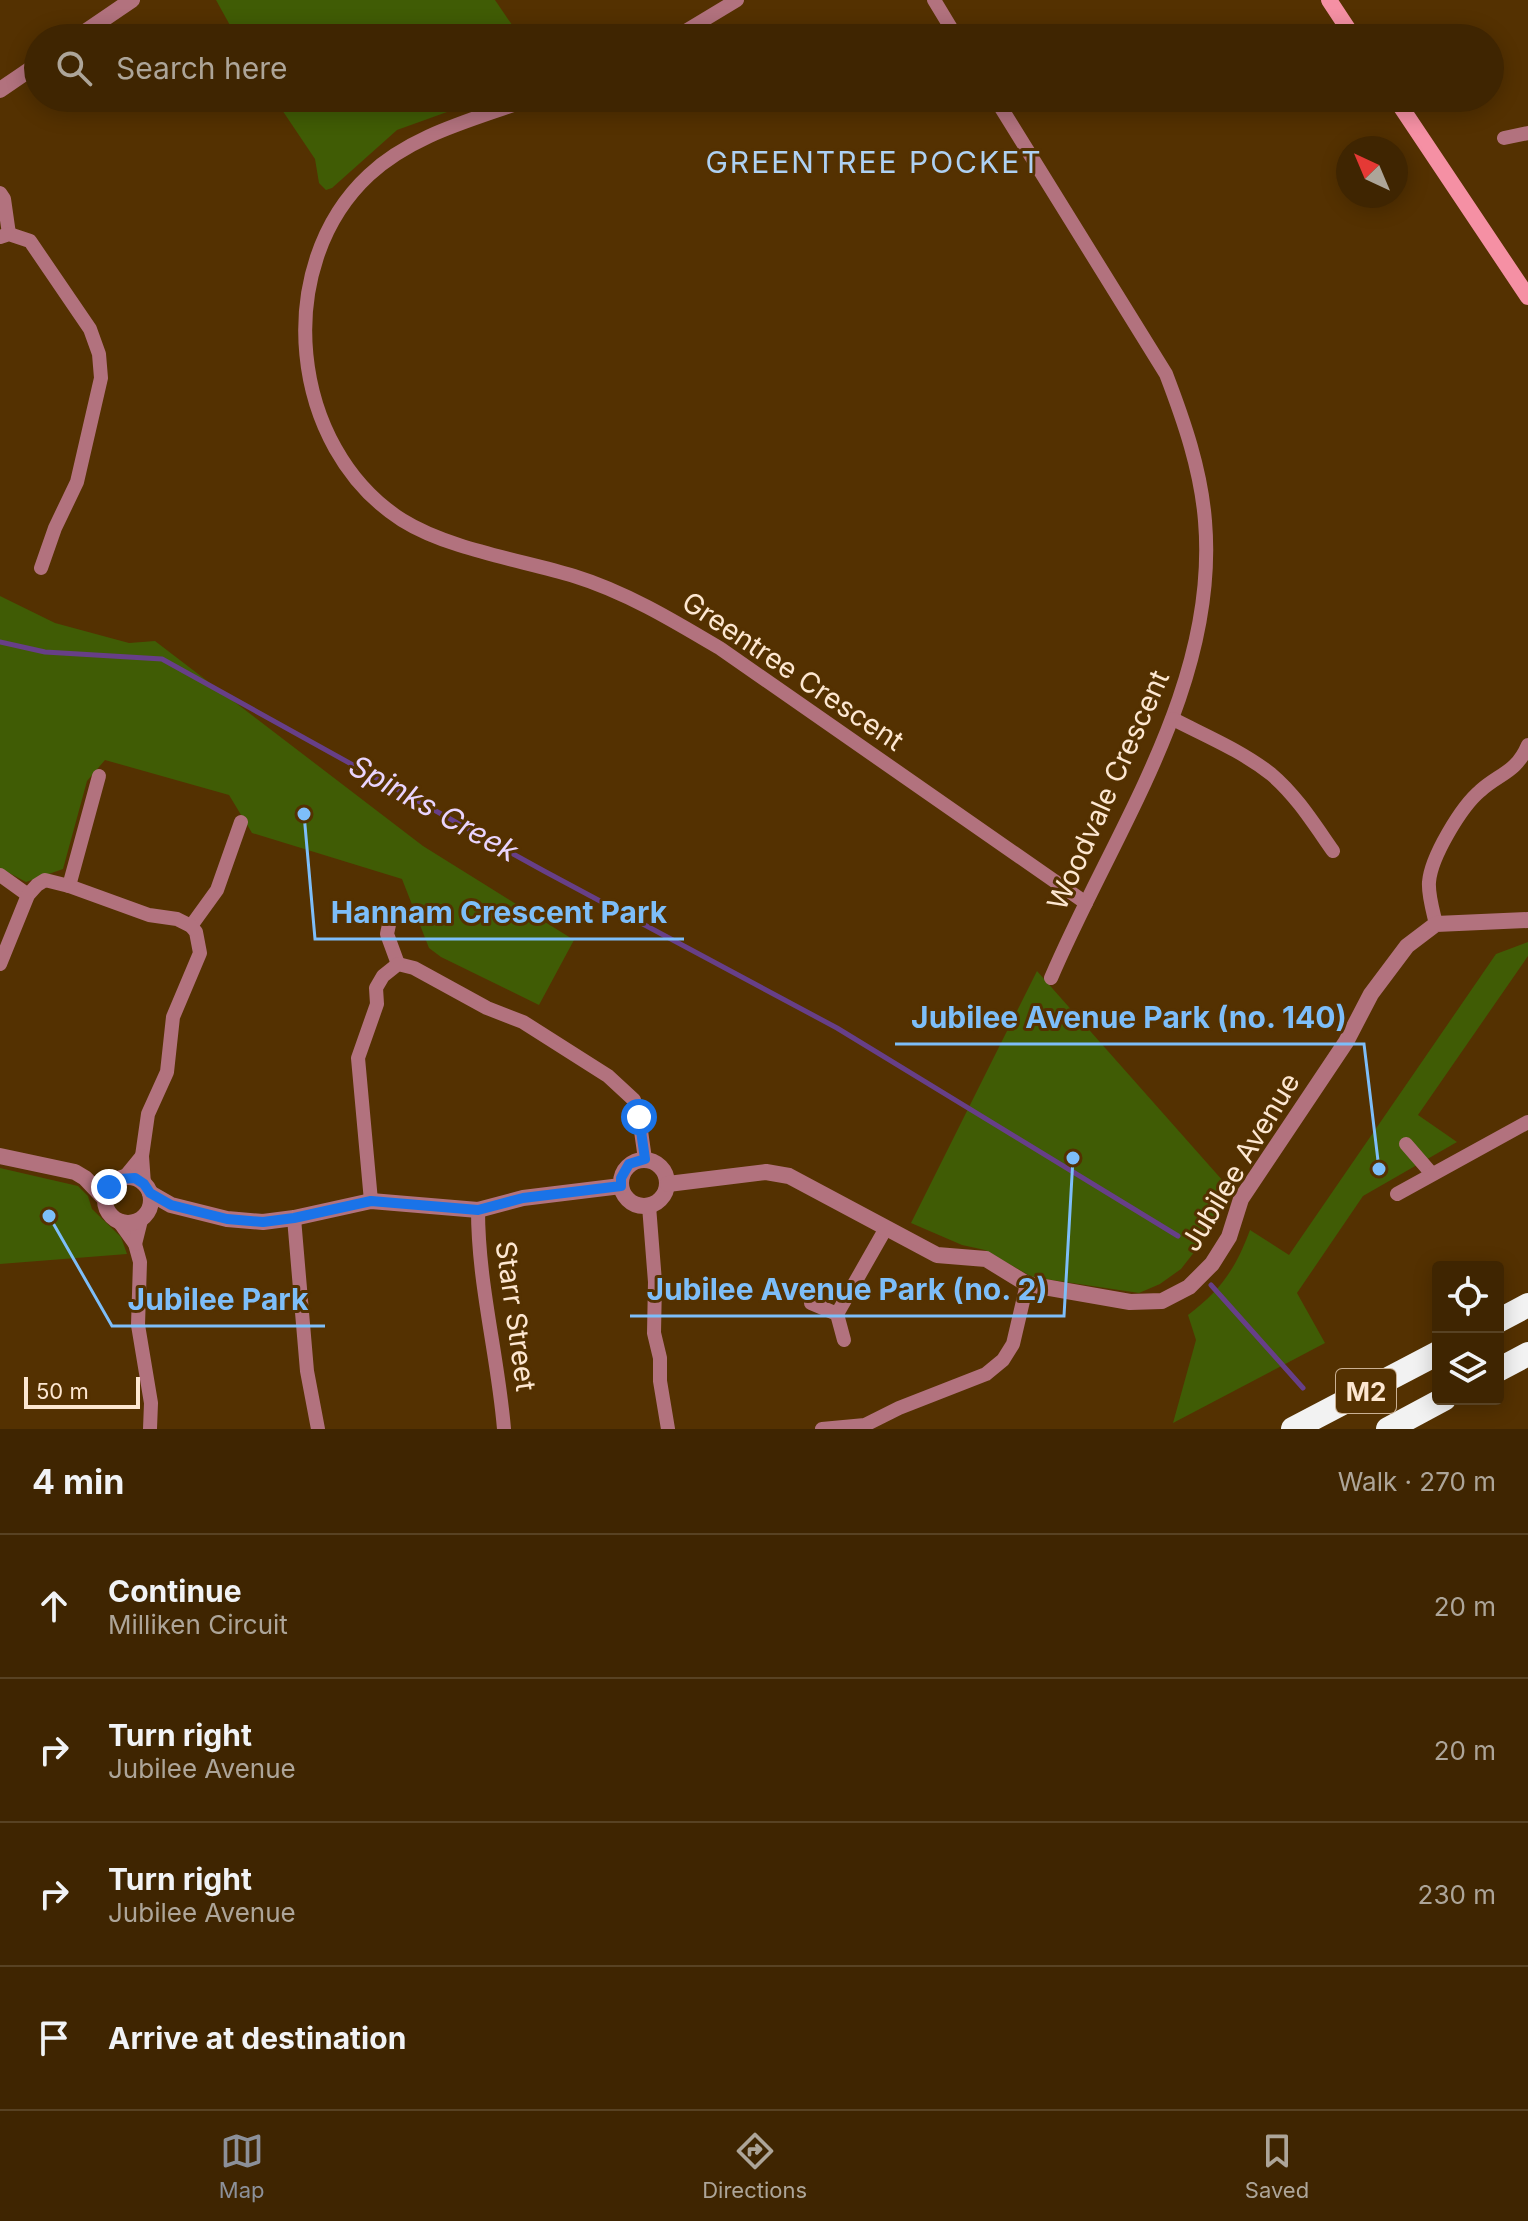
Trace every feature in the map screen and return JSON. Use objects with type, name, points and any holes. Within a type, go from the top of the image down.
[{"type":"highway","points":[[1504,1318],[1528,1305]]},
{"type":"highway","points":[[1504,1367],[1528,1354]]},
{"type":"highway","name":"M2","points":[[1293,1429],[1432,1356]]},
{"type":"highway","name":"M2","points":[[1388,1429],[1433,1405]]},
{"type":"main road","points":[[1329,0],[1345,24]]},
{"type":"main road","points":[[1404,112],[1528,297]]},
{"type":"street","points":[[97,24],[132,0]]},
{"type":"street","points":[[697,24],[737,0]]},
{"type":"street","points":[[934,0],[949,24]]},
{"type":"street","points":[[0,89],[24,73]]},
{"type":"street","name":"Greentree Crescent","points":[[495,112],[422,139],[395,153],[368,176],[344,203],[325,237],[305,304],[309,375],[317,410],[348,470],[373,498],[402,520],[433,536],[578,577],[669,618],[734,658],[1086,903]]},
{"type":"street","name":"Woodvale Crescent","points":[[1004,112],[1145,335],[1166,374],[1198,471],[1205,521],[1206,572],[1201,620],[1190,670],[1173,719],[1051,978]]},
{"type":"street","points":[[1504,138],[1528,133]]},
{"type":"street","points":[[0,193],[4,199],[5,236],[30,241],[90,329],[99,354],[101,378],[77,482],[55,528],[41,568]]},
{"type":"street","points":[[1173,719],[1241,754],[1271,774],[1296,800],[1333,851]]},
{"type":"street","points":[[1528,745],[1522,759],[1510,772],[1477,793],[1440,846],[1428,884],[1436,924],[1528,920]]},
{"type":"street","points":[[69,886],[99,776]]},
{"type":"street","points":[[191,926],[217,890],[241,822]]},
{"type":"street","points":[[0,875],[28,895]]},
{"type":"street","points":[[0,964],[28,895],[45,880],[149,915],[177,919],[191,926],[199,939],[200,953],[173,1017],[167,1072],[148,1114],[142,1156],[150,1206],[135,1244]]},
{"type":"street","points":[[391,915],[387,934],[398,964],[414,968],[487,1008],[523,1022],[608,1076],[634,1100],[645,1159]]},
{"type":"street","name":"Jubilee Avenue","points":[[668,1184],[766,1172],[789,1176],[937,1255],[986,1259],[1027,1284],[1130,1302],[1162,1301],[1189,1287],[1212,1264],[1229,1237],[1241,1199],[1346,1042],[1371,994],[1407,946],[1436,924]]},
{"type":"street","points":[[371,1201],[358,1058],[377,1004],[376,988],[383,976],[398,964]]},
{"type":"street","points":[[1397,1194],[1528,1122]]},
{"type":"street","points":[[1406,1144],[1432,1174]]},
{"type":"street","points":[[0,1156],[63,1168],[85,1178],[135,1178],[171,1205],[227,1219],[263,1222],[371,1201],[478,1210],[523,1198],[621,1186]]},
{"type":"street","points":[[105,1199],[142,1156]]},
{"type":"street","points":[[645,1159],[659,1164],[668,1184],[662,1198],[649,1206],[641,1206],[628,1199],[621,1186],[621,1178],[629,1164],[645,1159]]},
{"type":"street","points":[[85,1178],[105,1199],[108,1213],[120,1223],[135,1244],[140,1262],[138,1325],[151,1403],[150,1429]]},
{"type":"street","points":[[120,1223],[134,1223],[171,1205]]},
{"type":"street","points":[[649,1206],[655,1282],[654,1333],[668,1429]]},
{"type":"street","name":"Starr Street","points":[[478,1210],[489,1330],[500,1377],[504,1429]]},
{"type":"street","points":[[294,1218],[307,1371],[318,1429]]},
{"type":"street","points":[[844,1340],[837,1314],[886,1228]]},
{"type":"street","points":[[822,1429],[865,1425],[899,1408],[986,1374],[1003,1360],[1013,1344],[1027,1284]]},
{"type":"street","points":[[811,1303],[837,1314]]},
{"type":"green space","points":[[216,0],[495,0],[511,24],[229,24]]},
{"type":"green space","points":[[283,112],[447,112],[397,130],[332,188],[326,190],[319,183],[315,159]]},
{"type":"green space","points":[[0,596],[55,623],[129,643],[155,641],[423,846],[574,940],[539,1005],[441,957],[429,948],[402,879],[252,833],[229,795],[105,760],[87,781],[63,869],[26,882],[0,868]]},
{"type":"green space","points":[[1528,942],[1528,956],[1418,1115],[1457,1142],[1363,1196],[1297,1293],[1325,1343],[1173,1423],[1196,1340],[1188,1315],[1210,1297],[1226,1277],[1250,1230],[1289,1255],[1496,954]]},
{"type":"green space","points":[[1037,971],[1231,1190],[1213,1228],[1181,1269],[1160,1284],[1139,1293],[1032,1277],[985,1250],[962,1245],[911,1223]]},
{"type":"green space","points":[[0,1168],[78,1186],[88,1196],[92,1209],[121,1237],[127,1254],[0,1264]]},
{"type":"waterway","name":"Spinks Creek","points":[[0,642],[45,652],[162,659],[544,871],[837,1028],[1178,1236]]},
{"type":"waterway","name":"Spinks Creek","points":[[1211,1285],[1303,1388]]},
{"type":"place","name":"Hannam Crescent Park","points":[[304,814]]},
{"type":"place","name":"Jubilee Avenue Park (no. 2)","points":[[1073,1158]]},
{"type":"place","name":"Jubilee Avenue Park (no. 140)","points":[[1379,1169]]},
{"type":"place","name":"Jubilee Park","points":[[49,1216]]},
{"type":"district","name":"GREENTREE POCKET","points":[[874,162]]},
{"type":"route","points":[[109,1187],[119,1179],[135,1178],[150,1193],[171,1205],[227,1219],[263,1222],[371,1201],[478,1210],[523,1198],[621,1186],[621,1178],[629,1164],[645,1159],[639,1117]]}]
